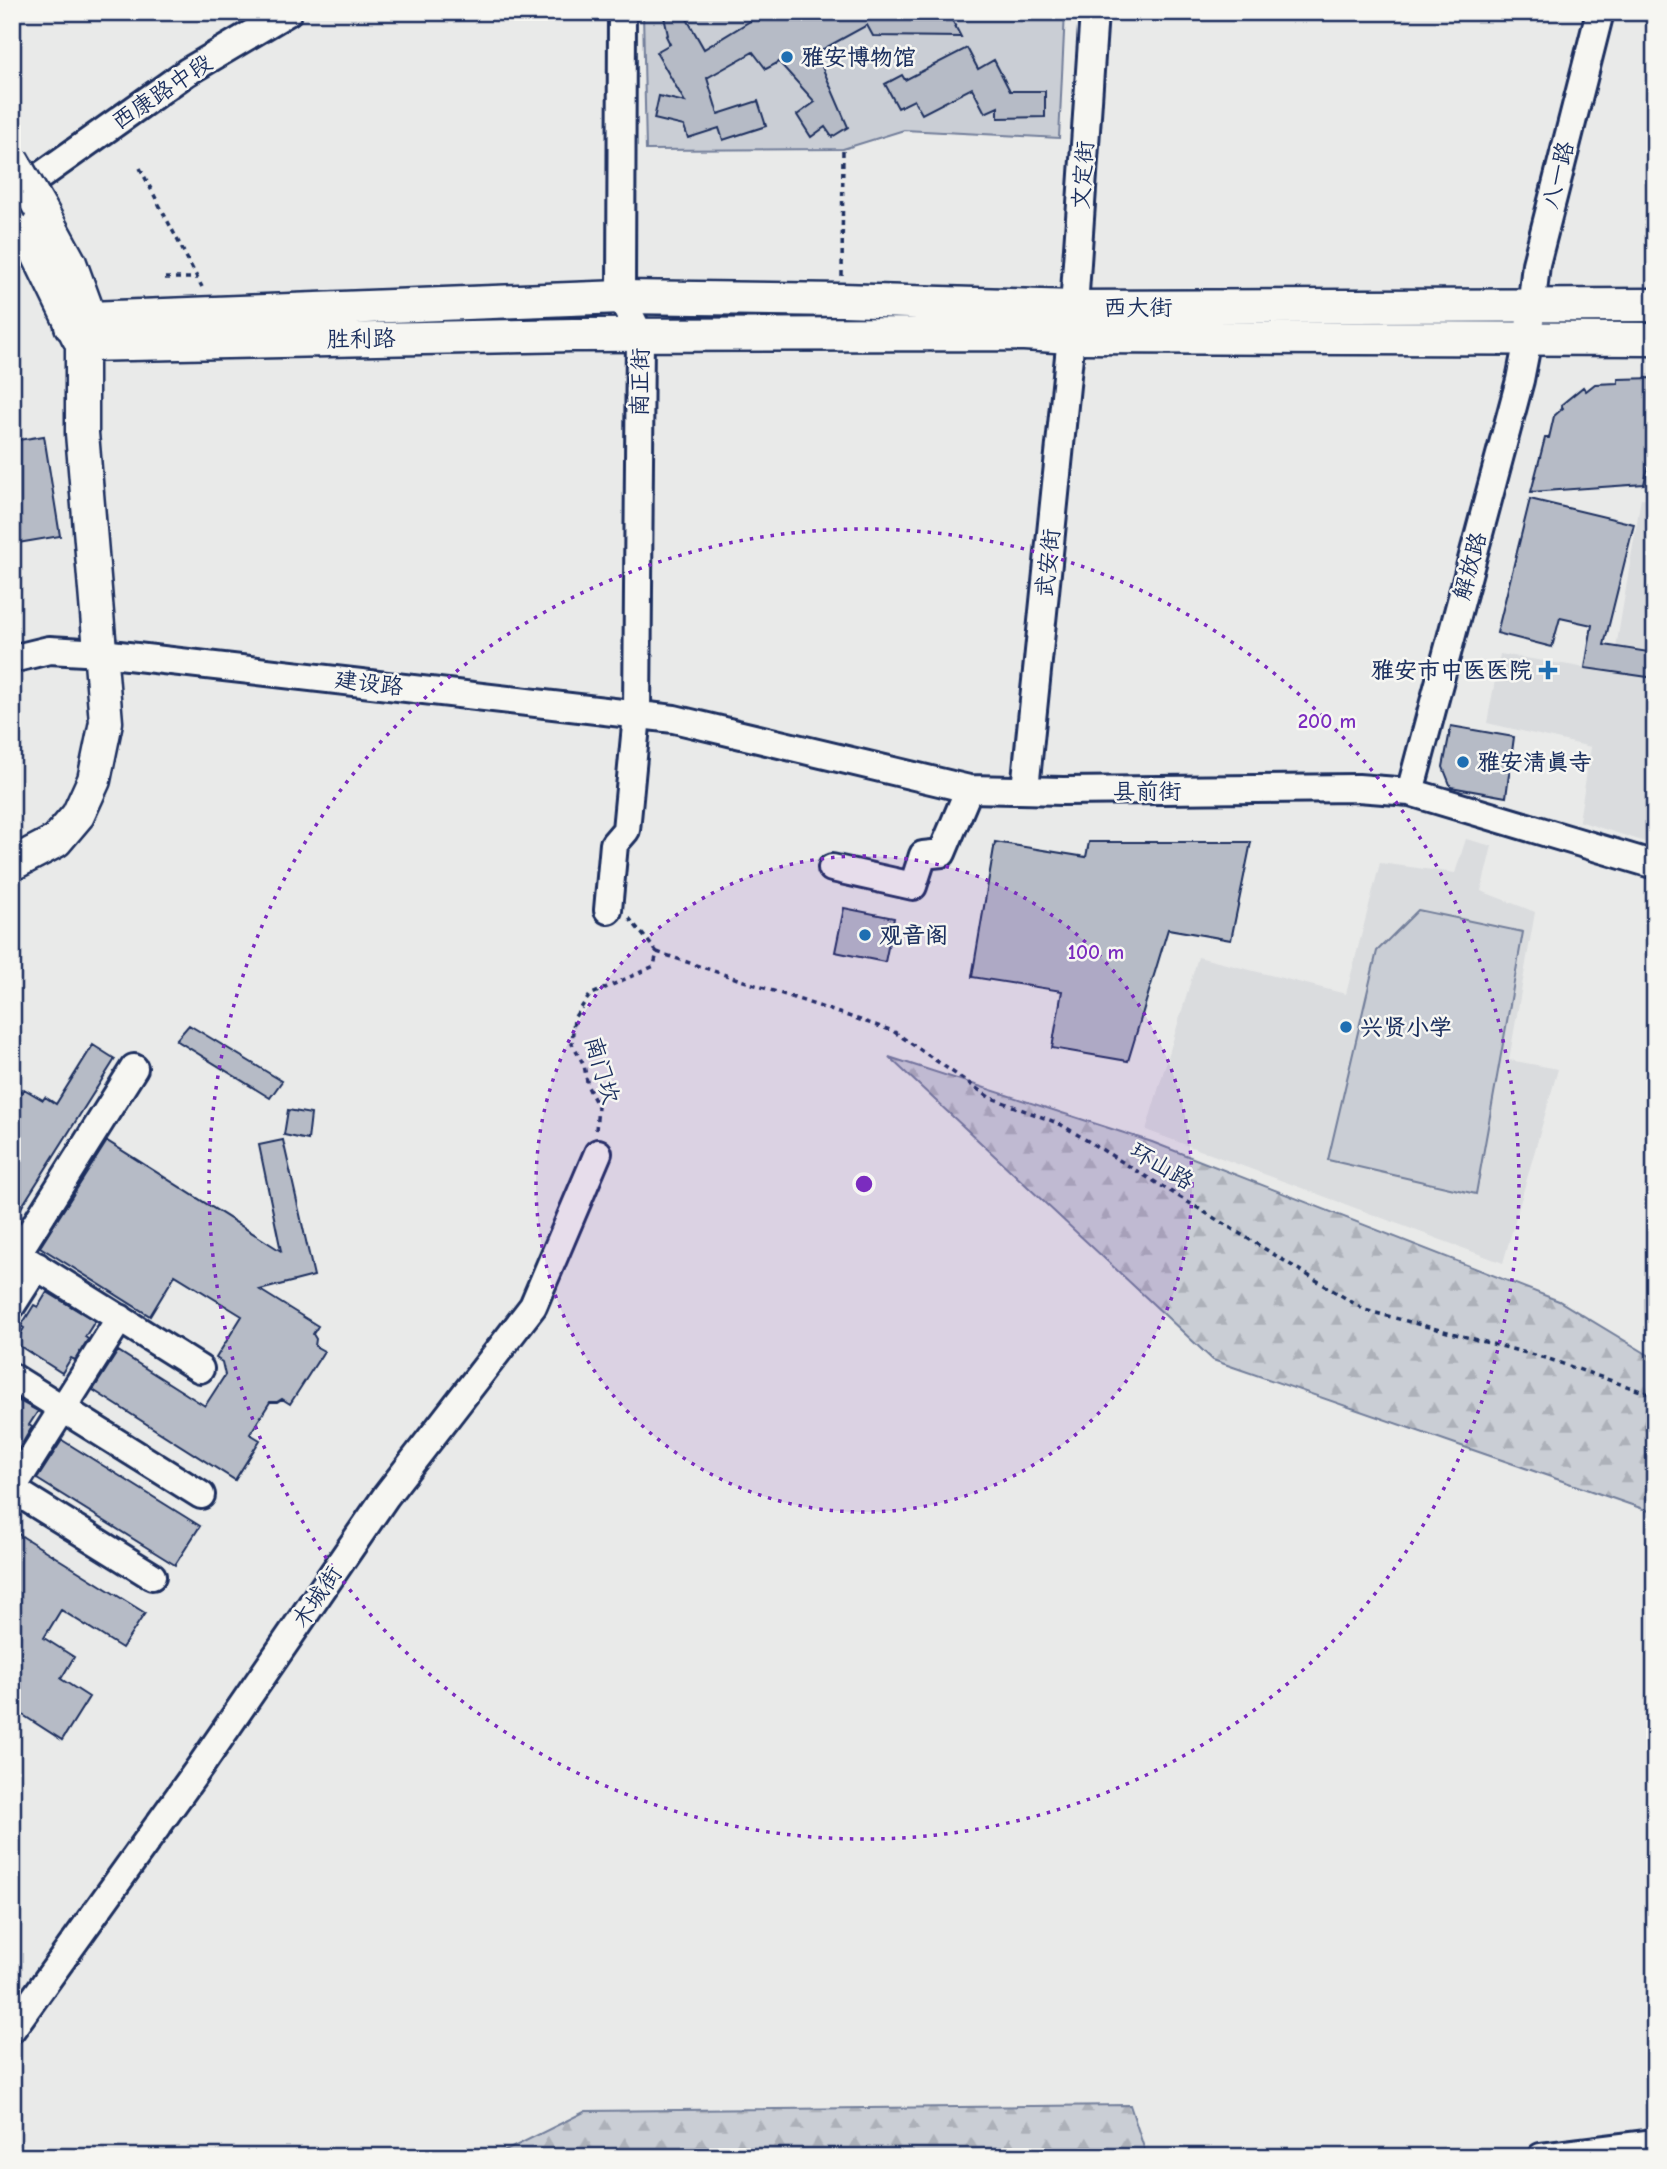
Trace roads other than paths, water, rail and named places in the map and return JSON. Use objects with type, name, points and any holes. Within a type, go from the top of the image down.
[{"type":"main road","points":[[12,160],[25,199],[70,263],[81,329],[82,433],[106,722],[94,780],[78,815],[56,841],[12,864]]},
{"type":"main road","name":"西大街","points":[[621,297],[841,300],[1072,322],[1528,339],[1655,339]]},
{"type":"main road","name":"胜利路","points":[[81,329],[621,297]]},
{"type":"main road","name":"西大街","points":[[640,335],[1024,334],[1072,322],[1655,305]]},
{"type":"main road","name":"胜利路","points":[[81,329],[640,335]]},
{"type":"street","name":"西康路中段","points":[[25,199],[187,72],[288,12]]},
{"type":"street","name":"南正街","points":[[615,910],[614,844],[626,830],[637,715],[640,335],[621,297],[622,12]]},
{"type":"street","name":"文定街","points":[[1072,322],[1094,12]]},
{"type":"street","name":"八一路","points":[[1528,339],[1536,264],[1600,12]]},
{"type":"street","name":"武安街","points":[[1025,789],[1072,322]]},
{"type":"street","name":"解放路","points":[[1410,792],[1520,380],[1528,339]]},
{"type":"street","name":"建设路","points":[[12,659],[49,650],[102,653],[637,715]]},
{"type":"street","name":"县前街","points":[[637,715],[674,719],[969,789],[1063,791],[1358,788],[1410,792],[1655,865]]},
{"type":"street","points":[[832,868],[913,886],[923,855],[942,853],[969,789]]},
{"type":"street","points":[[12,1305],[22,1257],[134,1068]]},
{"type":"street","name":"木城街","points":[[12,2029],[202,1764],[386,1496],[533,1306],[598,1153]]},
{"type":"street","points":[[22,1257],[201,1369]]},
{"type":"street","points":[[120,1318],[12,1489],[152,1576]]},
{"type":"street","points":[[12,1377],[201,1495]]},
{"type":"street","points":[[1553,2156],[1655,2143]]},
{"type":"place","name":"雅安博物馆","points":[[787,57]]},
{"type":"place","name":"雅安市中医医院","points":[[1548,670]]},
{"type":"place","name":"雅安清真寺","points":[[1463,762]]},
{"type":"place","name":"观音阁","points":[[865,935]]},
{"type":"place","name":"兴贤小学","points":[[1346,1027]]}]
